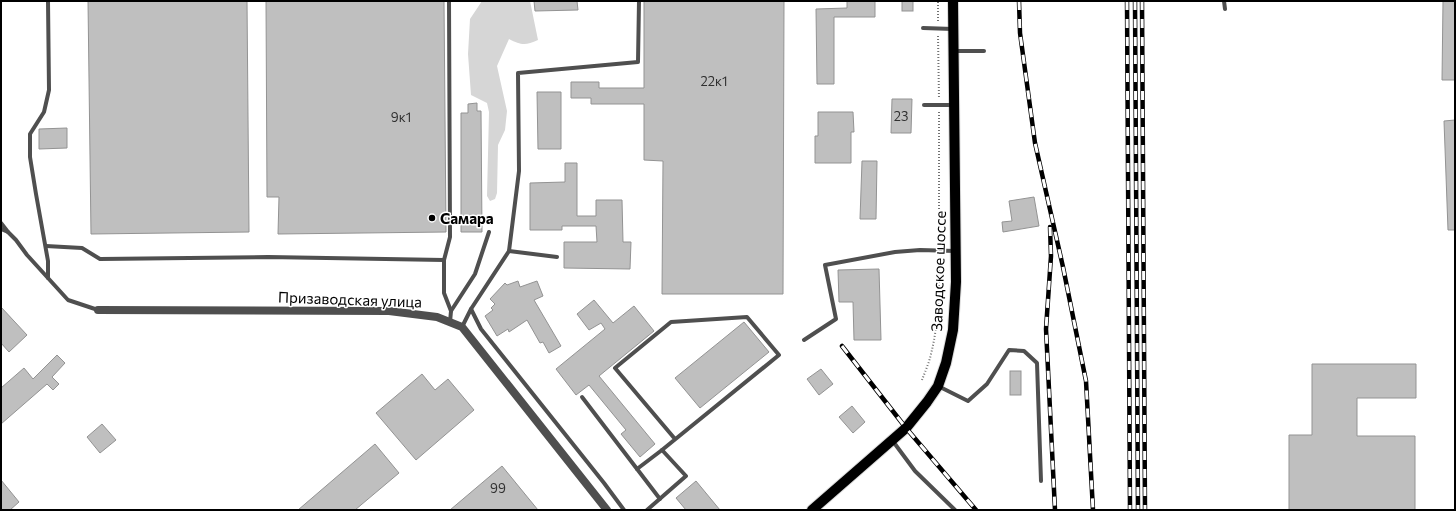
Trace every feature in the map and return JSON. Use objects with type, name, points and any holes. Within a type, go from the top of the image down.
[{"type":"main road","name":"Заводское шоссе","points":[[812,510],[906,428],[938,386],[946,363],[953,330],[956,282],[953,1]]},
{"type":"street","name":"Призаводская улица","points":[[98,310],[389,311],[437,317],[450,322],[462,327],[607,510]]},
{"type":"lane","points":[[48,1],[49,90],[44,112],[30,134],[30,157],[46,246],[48,278]]},
{"type":"lane","points":[[449,1],[450,238],[444,260],[444,293],[451,311],[450,322]]},
{"type":"lane","points":[[462,327],[471,309],[509,251],[520,172],[518,73],[638,62],[639,1]]},
{"type":"lane","points":[[1224,1],[1224,9]]},
{"type":"lane","points":[[923,28],[954,28]]},
{"type":"lane","points":[[954,52],[984,51]]},
{"type":"lane","points":[[924,105],[954,105]]},
{"type":"lane","points":[[1,223],[27,255],[68,300],[98,310]]},
{"type":"lane","points":[[1,229],[8,232]]},
{"type":"lane","points":[[451,311],[475,274],[489,232]]},
{"type":"lane","points":[[46,246],[82,248],[100,259],[268,257],[444,260]]},
{"type":"lane","points":[[804,340],[836,319],[825,265],[895,252],[920,250],[955,251]]},
{"type":"lane","points":[[509,251],[557,257]]},
{"type":"lane","points":[[471,309],[481,329],[624,510]]},
{"type":"lane","points":[[636,469],[662,450],[779,354],[747,317],[671,322],[615,368],[675,439]]},
{"type":"lane","points":[[938,386],[968,401],[987,384],[1009,350],[1024,351],[1037,363],[1041,481]]},
{"type":"lane","points":[[582,397],[660,499]]},
{"type":"lane","points":[[892,440],[915,471],[955,510]]},
{"type":"lane","points":[[647,510],[686,476],[662,450]]},
{"type":"path","points":[[922,380],[931,356],[937,327],[939,300],[938,1]]},
{"type":"shaded area","points":[[482,1],[530,1],[538,40],[523,44],[509,39],[497,66],[507,111],[505,130],[498,145],[497,193],[495,199],[490,201],[487,196],[489,112],[487,103],[471,95],[468,54],[470,19]]},
{"type":"building","points":[[88,1],[247,1],[249,232],[91,234]]},
{"type":"building","points":[[266,1],[444,1],[446,232],[278,234],[279,197],[267,197]]},
{"type":"building","points":[[534,1],[577,1],[578,10],[535,11]]},
{"type":"building","points":[[644,1],[784,1],[783,294],[662,294],[663,161],[644,160],[644,104],[591,104],[591,98],[571,98],[571,82],[599,82],[599,88],[644,88]]},
{"type":"building","points":[[847,1],[875,1],[875,17],[834,17],[834,84],[817,84],[816,9],[847,8]]},
{"type":"building","points":[[902,1],[913,1],[913,11],[902,11]]},
{"type":"building","points":[[1443,1],[1455,1],[1455,80],[1442,80]]},
{"type":"building","points":[[537,92],[561,92],[561,149],[538,149]]},
{"type":"building","points":[[892,99],[912,99],[911,133],[891,133]]},
{"type":"building","points":[[477,103],[477,111],[481,111],[482,232],[461,232],[461,113],[468,113],[468,104]]},
{"type":"building","points":[[818,112],[853,112],[854,132],[851,132],[851,163],[815,163],[815,136],[818,136]]},
{"type":"building","points":[[1455,120],[1455,230],[1448,230],[1444,121]]},
{"type":"building","points":[[67,128],[67,148],[39,149],[39,129]]},
{"type":"building","points":[[862,161],[877,161],[876,219],[860,219]]},
{"type":"building","points":[[565,163],[577,163],[577,216],[596,216],[596,200],[622,200],[623,242],[631,242],[630,269],[564,268],[564,242],[597,242],[596,226],[562,226],[562,230],[530,230],[530,183],[565,182]]},
{"type":"building","points":[[1034,197],[1039,226],[1003,232],[1002,222],[1012,221],[1009,201]]},
{"type":"building","points":[[879,269],[881,340],[854,340],[853,302],[839,302],[838,270]]},
{"type":"building","points":[[518,281],[520,287],[537,281],[543,296],[534,300],[561,346],[549,353],[543,342],[540,343],[527,320],[509,332],[508,329],[497,336],[485,316],[493,310],[491,308],[495,304],[490,299],[505,283],[507,285]]},
{"type":"building","points":[[594,300],[613,323],[634,306],[654,331],[599,376],[655,444],[640,457],[621,434],[626,430],[589,385],[576,395],[556,369],[605,329],[601,323],[589,330],[577,314]]},
{"type":"building","points":[[1,307],[27,335],[9,352],[1,343]]},
{"type":"building","points":[[744,322],[769,352],[700,408],[675,378]]},
{"type":"building","points":[[57,355],[65,363],[52,377],[59,384],[53,390],[47,384],[1,424],[1,388],[24,368],[33,379]]},
{"type":"building","points":[[1312,364],[1416,364],[1416,398],[1357,398],[1357,436],[1415,436],[1415,510],[1289,510],[1289,435],[1312,435]]},
{"type":"building","points":[[821,369],[833,384],[819,395],[807,379]]},
{"type":"building","points":[[1010,371],[1021,371],[1021,395],[1010,395]]},
{"type":"building","points":[[422,374],[435,390],[448,379],[474,410],[416,460],[376,413]]},
{"type":"building","points":[[852,406],[865,422],[853,433],[839,417]]},
{"type":"building","points":[[102,424],[116,440],[100,453],[87,437]]},
{"type":"building","points":[[375,444],[399,473],[355,510],[298,510]]},
{"type":"building","points":[[502,466],[538,510],[450,510]]},
{"type":"building","points":[[1,480],[19,502],[10,510],[1,510]]},
{"type":"building","points":[[696,481],[720,510],[686,510],[676,498]]},
{"type":"railway","points":[[1019,1],[1020,33],[1035,143],[1063,267],[1086,381],[1093,510]]},
{"type":"railway","points":[[1127,1],[1130,510]]},
{"type":"railway","points":[[1135,1],[1138,510]]},
{"type":"railway","points":[[1142,1],[1145,510]]},
{"type":"railway","points":[[1050,227],[1051,256],[1046,329],[1055,510]]},
{"type":"railway","points":[[842,346],[906,428],[976,510]]},
{"type":"place","name":"Самара","points":[[432,218]]}]
